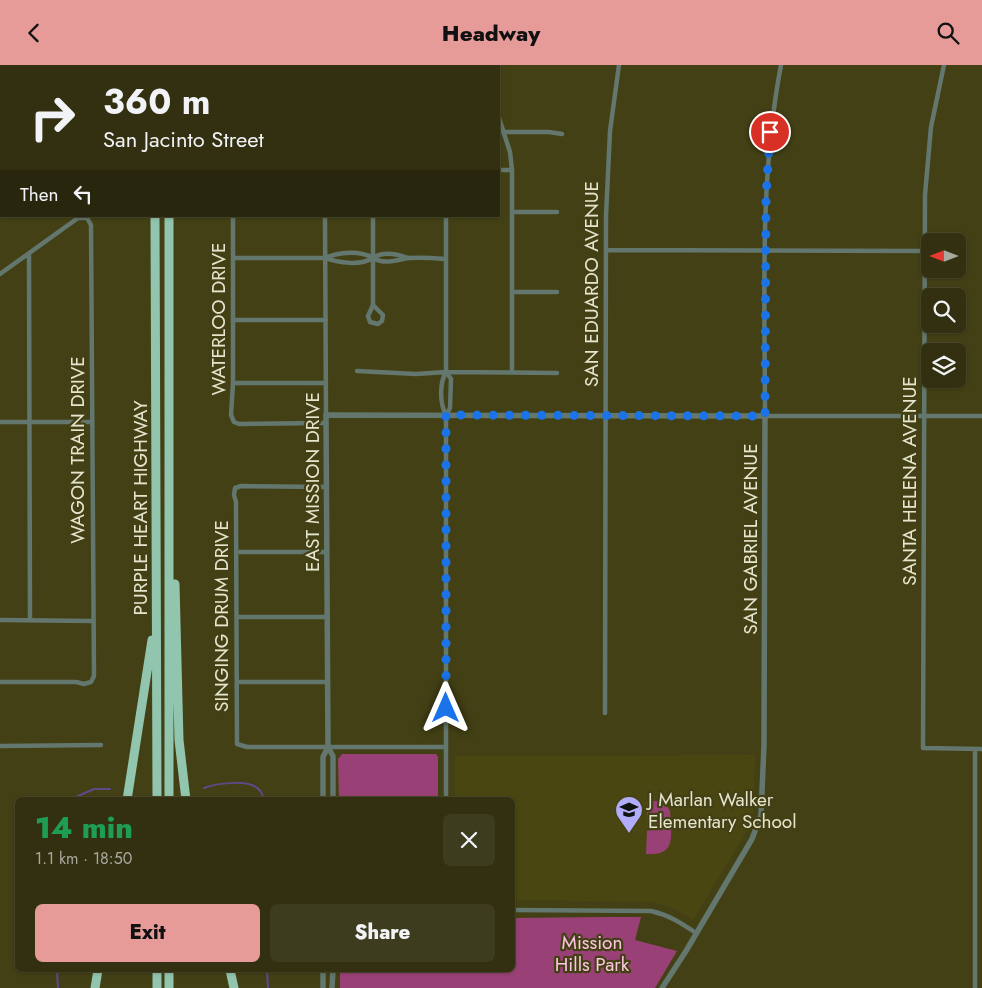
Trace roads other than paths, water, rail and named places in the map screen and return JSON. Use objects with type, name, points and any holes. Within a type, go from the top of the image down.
[{"type":"highway","name":"PURPLE HEART HIGHWAY","points":[[155,217],[157,797]]},
{"type":"highway","name":"PURPLE HEART HIGHWAY","points":[[169,217],[169,797]]},
{"type":"highway","points":[[169,514],[176,603],[179,740],[186,797]]},
{"type":"highway","points":[[128,797],[156,607]]},
{"type":"highway","points":[[95,988],[98,972]]},
{"type":"highway","points":[[157,972],[158,988]]},
{"type":"highway","points":[[169,972],[169,988]]},
{"type":"highway","points":[[230,972],[234,988]]},
{"type":"street","name":"SAN EDUARDO AVENUE","points":[[605,713],[608,152],[619,65]]},
{"type":"street","name":"SAN GABRIEL AVENUE","points":[[662,988],[752,839],[761,815],[764,745],[766,189],[769,141],[781,65]]},
{"type":"street","name":"SANTA HELENA AVENUE","points":[[925,233],[928,152],[944,65]]},
{"type":"street","points":[[500,122],[510,152],[512,170],[512,373]]},
{"type":"street","points":[[503,132],[549,132],[562,134]]},
{"type":"street","points":[[500,170],[512,170]]},
{"type":"street","points":[[512,212],[558,212]]},
{"type":"street","name":"WATERLOO DRIVE","points":[[232,217],[232,415],[234,422],[240,424],[326,423]]},
{"type":"street","name":"EAST MISSION DRIVE","points":[[325,217],[328,747],[333,757],[333,797]]},
{"type":"street","points":[[373,217],[373,305]]},
{"type":"street","points":[[446,217],[446,372],[442,379],[442,408],[446,415]]},
{"type":"street","name":"WAGON TRAIN DRIVE","points":[[0,682],[76,682],[84,684],[91,682],[94,676],[92,621],[91,225],[87,219],[78,218],[29,254]]},
{"type":"street","points":[[606,250],[921,251]]},
{"type":"street","points":[[326,258],[336,253],[367,253],[380,262],[400,261],[408,258],[446,259]]},
{"type":"street","points":[[0,274],[29,254]]},
{"type":"street","points":[[29,254],[30,621]]},
{"type":"street","points":[[233,258],[326,258],[336,262],[367,262],[373,258]]},
{"type":"street","name":"SANTA HELENA AVENUE","points":[[925,278],[924,748],[974,749]]},
{"type":"street","points":[[512,292],[557,292]]},
{"type":"street","points":[[233,320],[326,320]]},
{"type":"street","points":[[357,371],[416,374],[446,372],[557,373]]},
{"type":"street","points":[[446,372],[451,379],[450,408],[446,415],[446,797]]},
{"type":"street","points":[[233,383],[326,383]]},
{"type":"street","points":[[326,415],[982,416]]},
{"type":"street","points":[[0,422],[92,422]]},
{"type":"street","name":"SINGING DRUM DRIVE","points":[[327,487],[241,486],[235,488],[234,495],[236,502],[237,744],[247,747],[328,747]]},
{"type":"street","points":[[236,552],[327,552]]},
{"type":"street","points":[[236,617],[327,617]]},
{"type":"street","points":[[0,620],[92,621]]},
{"type":"street","points":[[237,682],[328,682]]},
{"type":"street","points":[[0,746],[101,745]]},
{"type":"street","points":[[328,747],[446,747]]},
{"type":"street","name":"EAST MISSION DRIVE","points":[[323,797],[322,757],[328,747]]},
{"type":"street","points":[[974,988],[974,749],[982,749]]},
{"type":"street","points":[[515,910],[642,910],[668,915],[696,933]]},
{"type":"street","points":[[323,972],[323,988]]},
{"type":"street","points":[[332,972],[332,988]]},
{"type":"waterway","points":[[204,788],[226,783],[243,783],[257,788],[263,797]]},
{"type":"waterway","points":[[76,797],[94,789],[110,789]]},
{"type":"waterway","points":[[57,972],[58,988]]},
{"type":"waterway","points":[[267,972],[268,988]]},
{"type":"place","name":"J Marlan Walker Elementary School","points":[[629,834]]},
{"type":"park label","name":"Mission Hills Park","points":[[592,953]]}]
